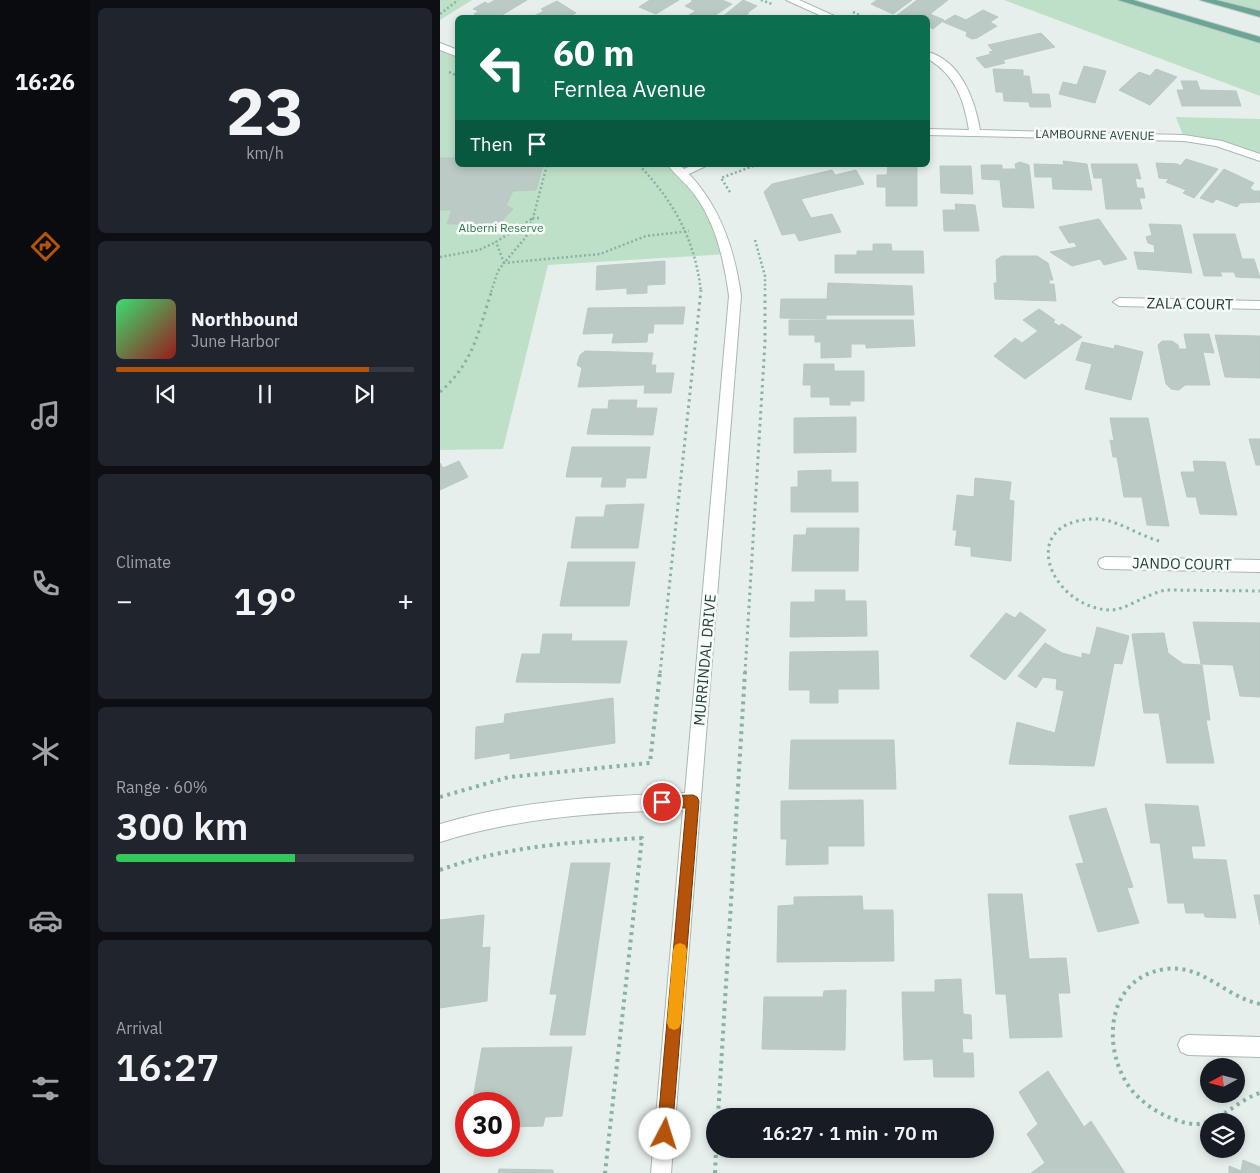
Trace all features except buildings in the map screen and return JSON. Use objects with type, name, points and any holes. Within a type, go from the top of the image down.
[{"type":"main road","points":[[1123,0],[1260,40]]},
{"type":"main road","points":[[1205,0],[1260,14]]},
{"type":"street","points":[[791,0],[828,15]]},
{"type":"street","points":[[440,46],[455,53]]},
{"type":"street","points":[[930,56],[950,71],[964,89],[972,107],[975,132]]},
{"type":"street","name":"LAMBOURNE AVENUE","points":[[930,132],[1184,138],[1218,144],[1260,158]]},
{"type":"street","name":"MURRINDAL DRIVE","points":[[661,1173],[735,296],[728,254],[718,224],[678,169]]},
{"type":"street","name":"ZALA COURT","points":[[1119,302],[1260,305]]},
{"type":"street","name":"JANDO COURT","points":[[1105,563],[1260,566]]},
{"type":"street","points":[[440,833],[502,816],[579,804],[693,801]]},
{"type":"street","points":[[1188,1044],[1260,1047]]},
{"type":"path","points":[[440,14],[458,0]]},
{"type":"path","points":[[440,392],[455,379],[468,360],[498,271],[526,237],[546,167]]},
{"type":"path","points":[[440,797],[509,777],[650,763],[702,296],[697,258],[689,231],[641,167]]},
{"type":"path","points":[[730,192],[720,178],[750,167]]},
{"type":"path","points":[[440,257],[479,250],[496,242],[533,218],[539,218]]},
{"type":"path","points":[[504,263],[600,254],[646,236],[689,231]]},
{"type":"path","points":[[718,1108],[766,342],[765,276],[755,240]]},
{"type":"path","points":[[496,242],[504,263]]},
{"type":"path","points":[[440,870],[492,854],[553,842],[642,838],[605,1173]]},
{"type":"path","points":[[715,1173],[716,1158]]},
{"type":"green space","points":[[440,0],[472,0],[440,20]]},
{"type":"green space","points":[[1004,0],[1123,0],[1260,40],[1260,96]]},
{"type":"green space","points":[[1205,0],[1260,0],[1260,14]]},
{"type":"green space","name":"Alberni Reserve","points":[[440,46],[455,53],[455,167],[698,167],[683,173],[697,192],[728,254],[548,265],[503,449],[440,450]]},
{"type":"green space","points":[[1176,117],[1260,119],[1260,158],[1184,138]]},
{"type":"slow traffic","points":[[674,1023],[680,950]]},
{"type":"route","points":[[662,802],[693,801],[665,1134]]}]
